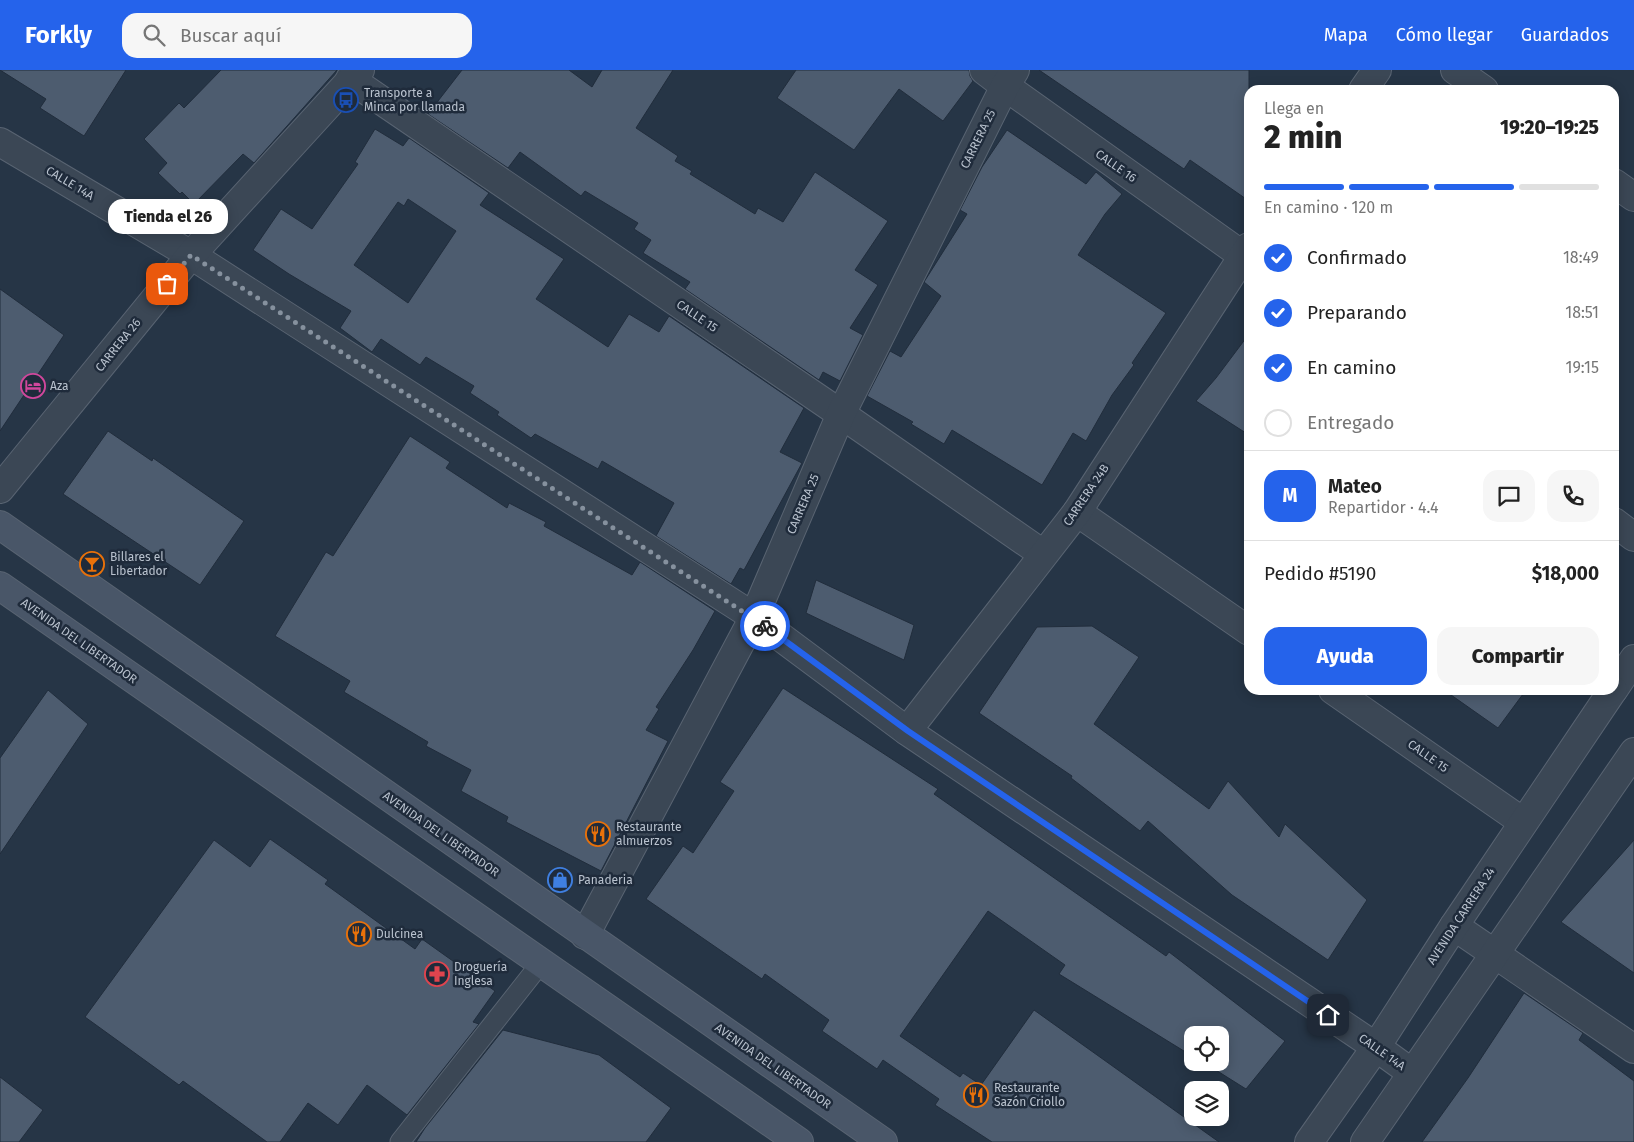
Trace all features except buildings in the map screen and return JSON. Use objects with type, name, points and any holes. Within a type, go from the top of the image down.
[{"type":"main road","name":"AVENIDA DEL LIBERTADOR","points":[[0,525],[883,1142]]},
{"type":"main road","name":"AVENIDA DEL LIBERTADOR","points":[[0,586],[798,1142]]},
{"type":"street","points":[[1366,85],[1377,70]]},
{"type":"street","points":[[1456,70],[1477,85]]},
{"type":"street","name":"CARRERA 26","points":[[0,489],[191,255],[355,75]]},
{"type":"street","name":"CALLE 15","points":[[355,75],[1043,554]]},
{"type":"street","name":"CARRERA 25","points":[[585,935],[754,617],[841,414],[1001,75]]},
{"type":"street","name":"CALLE 16","points":[[1001,75],[1244,252]]},
{"type":"street","name":"CALLE 14A","points":[[0,142],[191,255],[754,617],[908,731],[1412,1073]]},
{"type":"street","points":[[1619,186],[1634,197]]},
{"type":"street","name":"CARRERA 24B","points":[[908,731],[1077,512],[1244,259]]},
{"type":"street","points":[[1077,512],[1244,628]]},
{"type":"street","points":[[1619,526],[1634,536]]},
{"type":"street","name":"AVENIDA CARRERA 24","points":[[1619,680],[1634,659]]},
{"type":"street","name":"CALLE 15","points":[[1340,695],[1523,822]]},
{"type":"street","name":"AVENIDA CARRERA 24","points":[[1309,1142],[1376,1047],[1454,926],[1609,695]]},
{"type":"street","points":[[1365,1142],[1634,752]]},
{"type":"street","points":[[1454,926],[1634,1049]]},
{"type":"lane","points":[[400,1142],[541,962]]},
{"type":"way so far","points":[[167,284],[191,255],[754,617],[765,626]]},
{"type":"place","name":"Transporte a Minca por llamada","points":[[346,100]]},
{"type":"place","name":"Tienda el 26","points":[[167,284]]},
{"type":"place","name":"Aza","points":[[33,386]]},
{"type":"place","name":"Billares el Libertador","points":[[92,564]]},
{"type":"place","name":"Restaurante almuerzos","points":[[598,834]]},
{"type":"place","name":"Panaderia","points":[[560,880]]},
{"type":"place","name":"Dulcinea","points":[[359,934]]},
{"type":"place","name":"Droguería Inglesa","points":[[437,974]]},
{"type":"place","name":"Restaurante Sazón Criollo","points":[[976,1095]]},
{"type":"route","points":[[765,626],[908,731],[1328,1015]]}]
